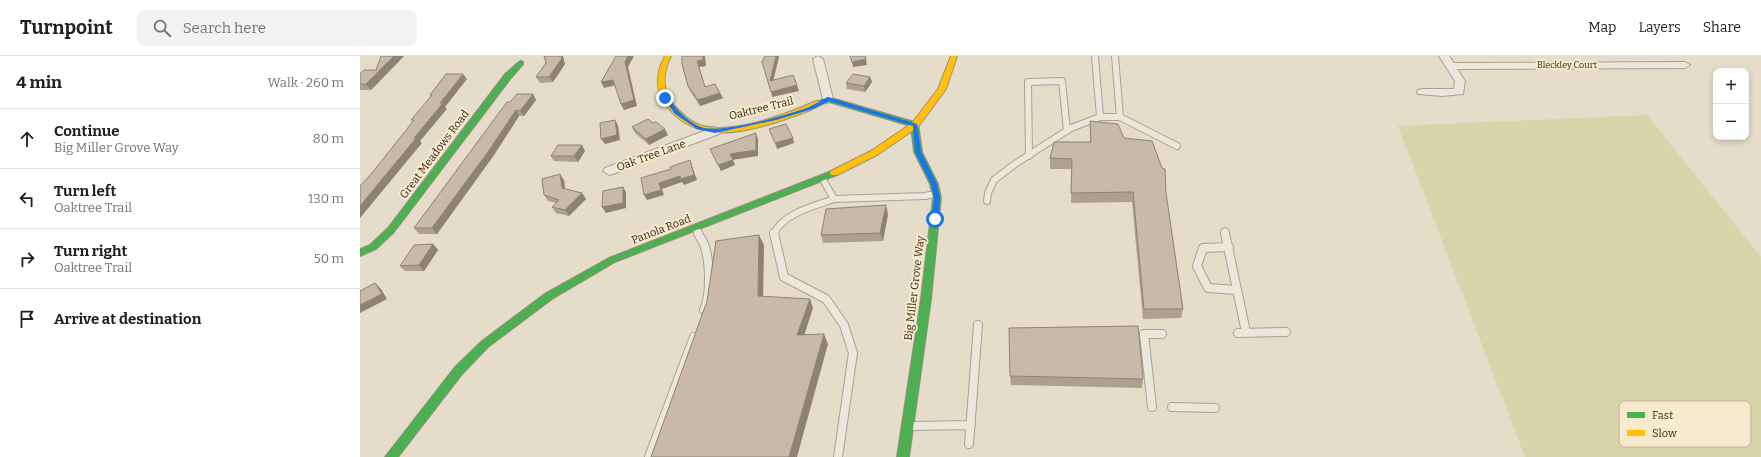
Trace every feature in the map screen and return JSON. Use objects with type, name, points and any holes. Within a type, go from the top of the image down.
[{"type":"street","name":"Oaktree Trail","points":[[668,56],[664,63],[659,82],[665,98],[676,113],[699,128],[715,132],[774,119],[811,108],[828,99]]},
{"type":"street","name":"Panola Road","points":[[391,457],[459,370],[485,344],[512,321],[549,296],[612,260],[822,178],[874,153],[915,125],[942,89],[954,56]]},
{"type":"street","points":[[1422,92],[1459,92],[1460,81],[1444,56]]},
{"type":"street","points":[[818,59],[828,99],[915,125]]},
{"type":"street","name":"Great Meadows Road","points":[[360,253],[373,247],[391,230],[508,76],[521,63]]},
{"type":"street","name":"Bleckley Court","points":[[1450,66],[1685,65]]},
{"type":"street","name":"Big Miller Grove Way","points":[[903,457],[926,299],[935,219],[936,194],[934,184],[918,152],[915,125]]},
{"type":"street","name":"Oak Tree Lane","points":[[609,171],[715,132]]},
{"type":"street","points":[[890,142],[905,144],[918,152]]},
{"type":"lane","points":[[1095,56],[1100,116]]},
{"type":"lane","points":[[1115,56],[1120,117]]},
{"type":"lane","points":[[1029,156],[1028,82],[1062,82],[1067,131]]},
{"type":"lane","points":[[987,201],[988,193],[994,180],[1067,131],[1100,116],[1120,117],[1177,146]]},
{"type":"lane","points":[[822,178],[834,199]]},
{"type":"lane","points":[[838,457],[853,353],[844,325],[826,299],[784,277],[774,233],[785,220],[804,209],[834,199],[925,196],[936,194]]},
{"type":"lane","points":[[650,457],[706,304],[709,264],[705,246],[695,228]]},
{"type":"lane","points":[[1226,231],[1237,290],[1242,332],[1286,332]]},
{"type":"lane","points":[[1229,247],[1203,248],[1197,266],[1208,288],[1237,290]]},
{"type":"lane","points":[[969,444],[978,325]]},
{"type":"lane","points":[[1152,407],[1144,334],[1162,334]]},
{"type":"lane","points":[[1172,408],[1215,408]]},
{"type":"lane","points":[[908,426],[971,425]]},
{"type":"shaded area","points":[[1647,115],[1761,257],[1761,457],[1525,457],[1398,126]]},
{"type":"building","points":[[381,56],[394,56],[366,84],[360,84],[360,74],[364,70],[376,70]]},
{"type":"building","points":[[544,56],[561,56],[562,58],[549,77],[536,77],[546,63]]},
{"type":"building","points":[[616,56],[628,56],[625,62],[634,100],[621,104],[613,80],[601,82]]},
{"type":"building","points":[[682,56],[703,56],[703,60],[697,61],[705,87],[715,84],[720,93],[698,100],[688,86],[682,64]]},
{"type":"building","points":[[765,56],[776,56],[770,81],[793,75],[797,85],[771,92],[762,62]]},
{"type":"building","points":[[850,56],[865,56],[866,59],[852,62]]},
{"type":"building","points":[[446,74],[463,74],[440,103],[443,103],[414,138],[417,137],[360,206],[360,186],[414,120],[411,120],[432,95],[430,95]]},
{"type":"building","points":[[853,74],[870,77],[864,86],[846,83]]},
{"type":"building","points":[[517,94],[533,94],[520,111],[516,110],[490,149],[432,228],[414,228],[507,102],[510,102]]},
{"type":"building","points":[[648,119],[653,123],[656,122],[665,129],[646,139],[632,127]]},
{"type":"building","points":[[615,120],[617,135],[601,139],[600,123]]},
{"type":"building","points":[[1090,121],[1118,124],[1124,138],[1152,141],[1162,168],[1165,169],[1166,193],[1183,309],[1144,309],[1133,192],[1071,193],[1072,159],[1050,158],[1054,142],[1091,142]]},
{"type":"building","points":[[786,124],[793,138],[775,143],[769,129]]},
{"type":"building","points":[[756,133],[756,150],[730,154],[733,160],[718,165],[710,149]]},
{"type":"building","points":[[558,145],[582,145],[574,156],[551,156]]},
{"type":"building","points":[[690,160],[694,175],[681,179],[680,176],[659,183],[661,190],[644,195],[641,178],[671,169],[670,167]]},
{"type":"building","points":[[560,174],[562,188],[582,193],[565,210],[552,207],[559,200],[544,195],[542,179]]},
{"type":"building","points":[[623,187],[623,203],[602,207],[603,191]]},
{"type":"building","points":[[886,205],[880,233],[821,235],[826,209]]},
{"type":"building","points":[[759,235],[758,296],[810,299],[797,335],[824,334],[789,457],[651,457],[707,301],[716,241]]},
{"type":"building","points":[[433,244],[419,265],[400,266],[414,245]]},
{"type":"building","points":[[375,283],[382,294],[360,305],[360,291]]},
{"type":"building","points":[[1138,326],[1143,379],[1010,376],[1009,328]]},
{"type":"traffic: fast","points":[[360,253],[373,247],[391,230],[508,76],[521,63]]},
{"type":"traffic: fast","points":[[819,103],[828,99],[915,125]]},
{"type":"traffic: fast","points":[[903,457],[926,299],[937,198],[934,184],[918,152],[915,125]]},
{"type":"traffic: fast","points":[[391,457],[459,370],[485,344],[549,296],[612,260],[834,173]]},
{"type":"traffic: slow","points":[[668,56],[661,74],[661,86],[665,98],[678,114],[689,123],[697,127],[710,130],[742,128],[776,120],[819,103]]},
{"type":"traffic: slow","points":[[834,173],[874,153],[915,125],[942,89],[954,56]]},
{"type":"route","points":[[665,98],[676,113],[699,128],[715,132],[774,119],[811,108],[828,99],[915,125],[918,152],[934,184],[937,198],[935,219]]}]
